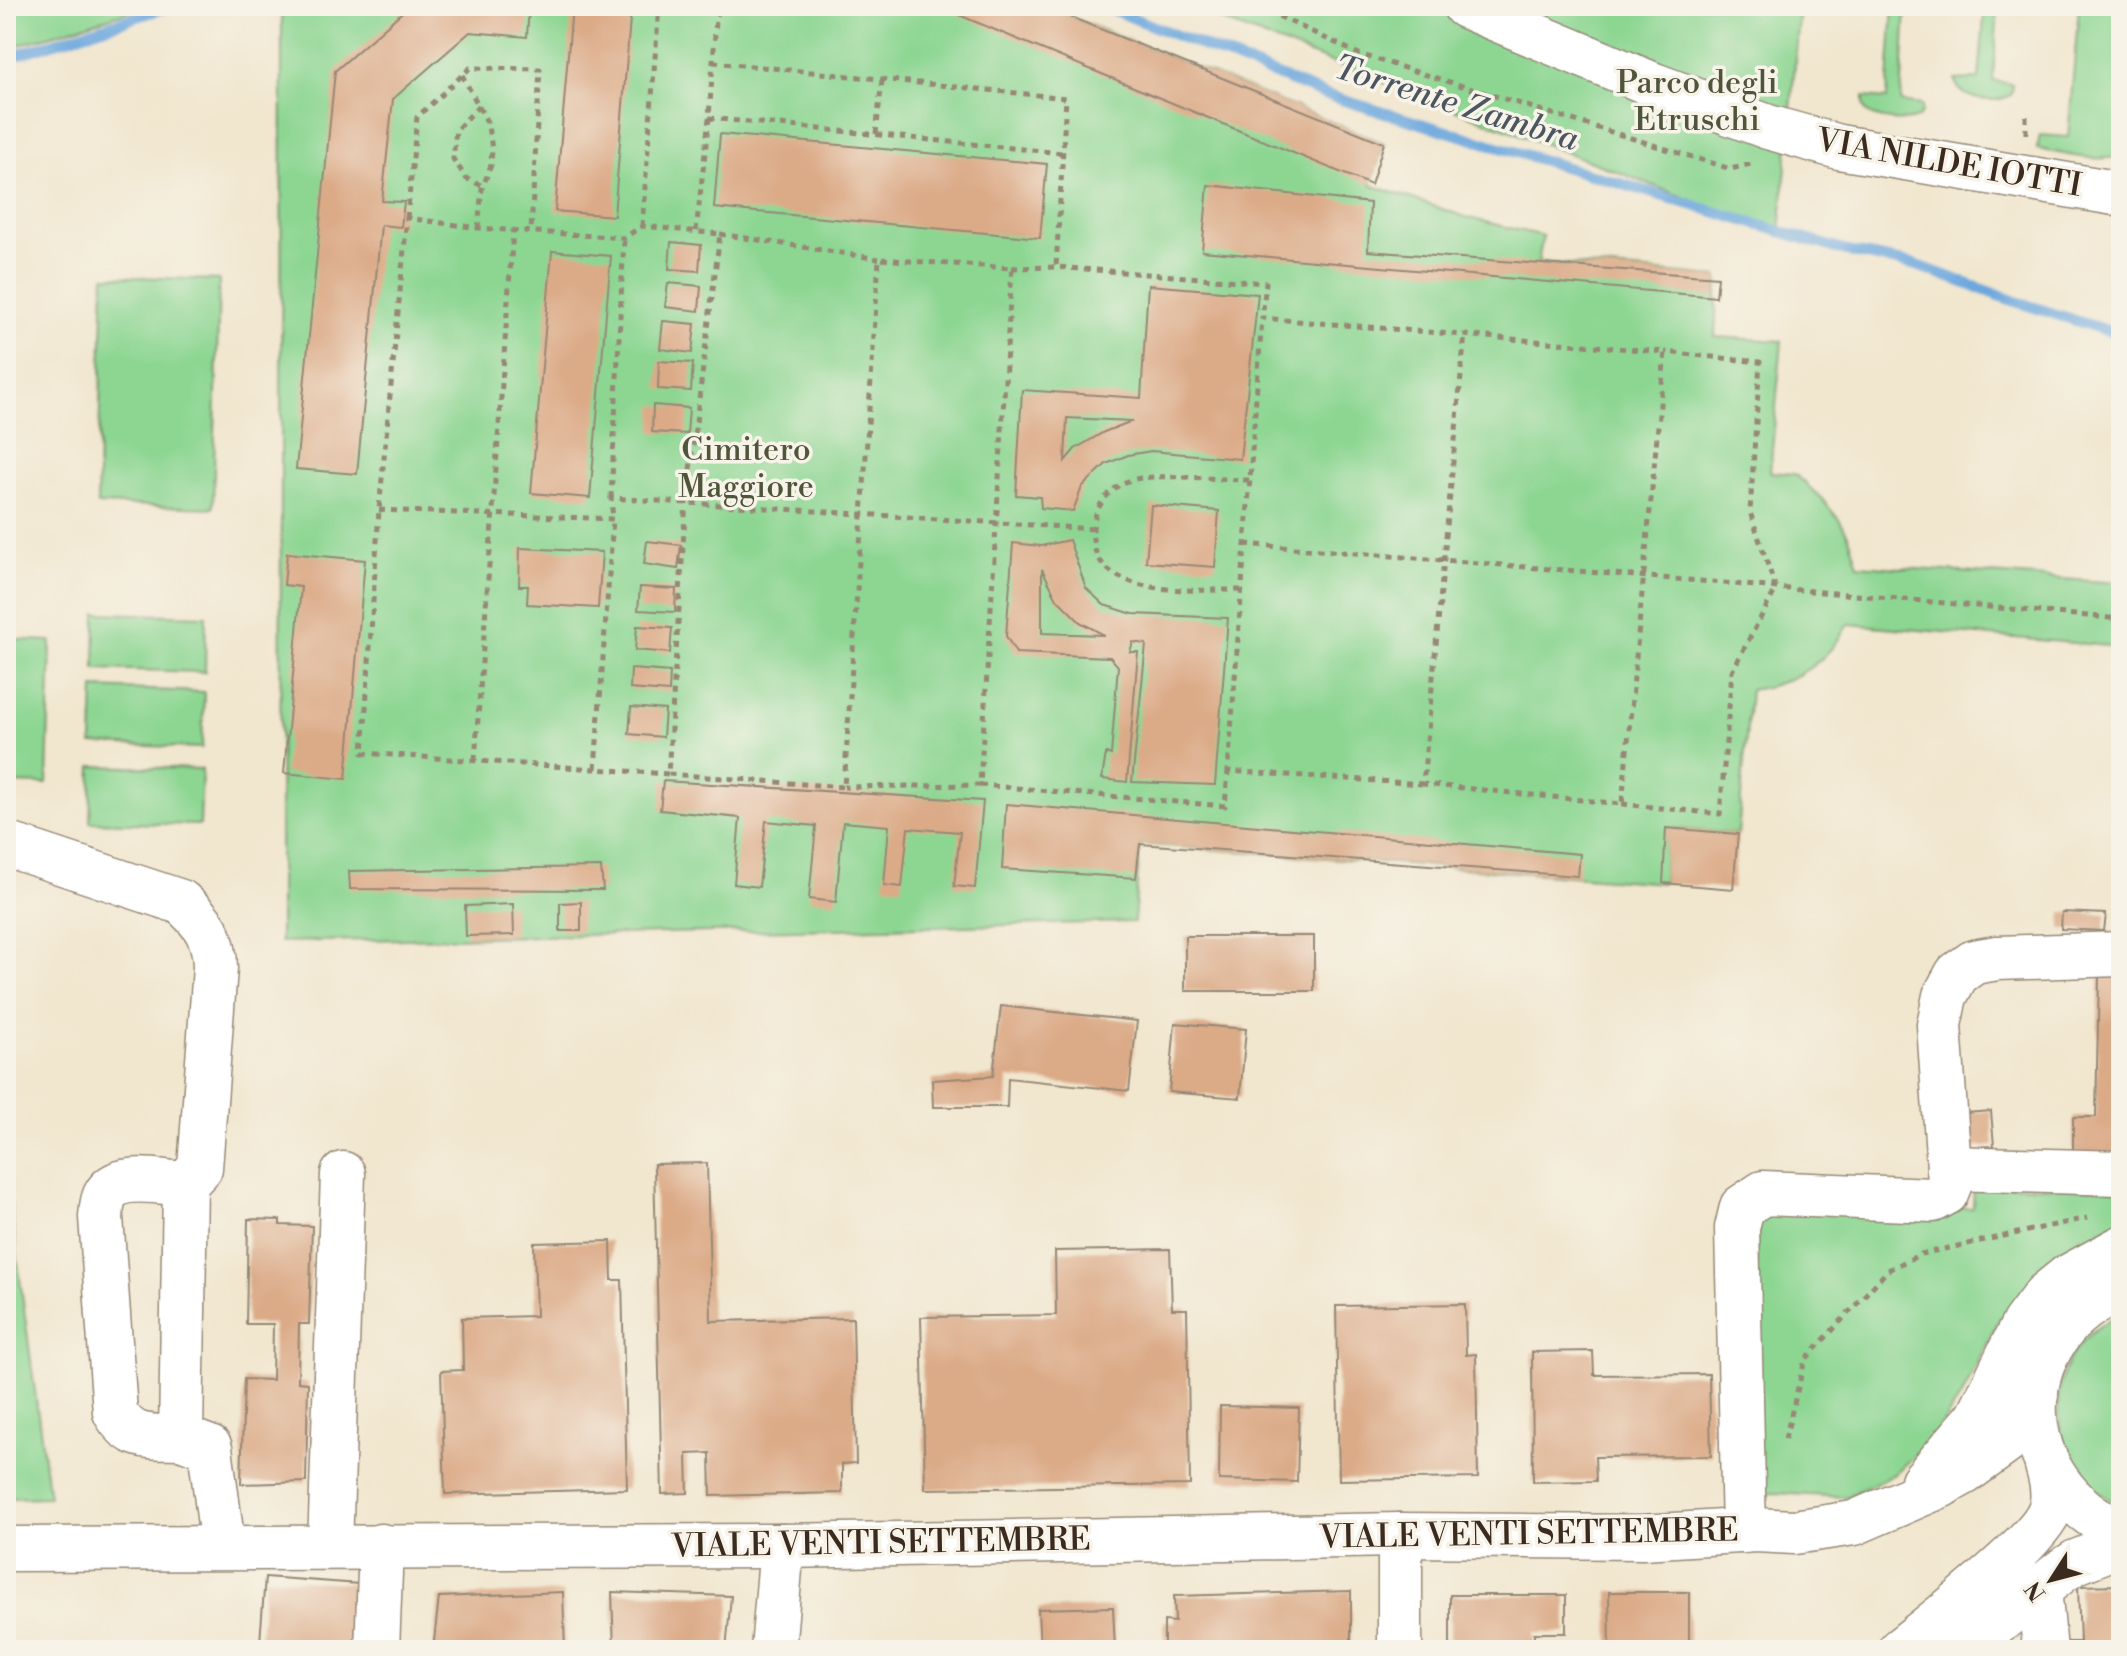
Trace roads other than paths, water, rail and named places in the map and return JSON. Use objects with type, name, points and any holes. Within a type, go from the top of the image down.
[{"type":"street","name":"VIA NILDE IOTTI","points":[[1465,6],[1654,85],[1768,127],[1839,147],[2121,194]]},
{"type":"street","points":[[6,844],[181,902],[201,920],[215,953],[200,1168],[185,1184],[181,1437]]},
{"type":"street","points":[[1750,1531],[1737,1228],[1742,1207],[1756,1196],[1773,1193],[1933,1200],[1949,1188],[1939,1025],[1945,996],[1957,974],[1974,962],[1997,958],[2120,954]]},
{"type":"street","points":[[1949,1168],[2121,1173]]},
{"type":"street","points":[[330,1547],[343,1174]]},
{"type":"street","points":[[185,1184],[121,1183],[109,1190],[103,1202],[101,1217],[115,1412],[128,1430],[139,1435],[181,1437],[210,1448],[223,1547]]},
{"type":"street","points":[[1899,1504],[1978,1417],[2024,1323],[2045,1295],[2085,1266],[2107,1233]]},
{"type":"street","points":[[1900,1650],[1971,1593],[2042,1526],[2052,1505],[2053,1491],[2035,1418],[2036,1395],[2046,1357],[2066,1325],[2084,1308],[2121,1289]]},
{"type":"street","name":"VIALE VENTI SETTEMBRE","points":[[6,1549],[782,1546],[1400,1535],[1642,1537],[1750,1531],[1794,1532],[1854,1523],[1965,1472],[2012,1438],[2036,1395]]},
{"type":"street","points":[[2047,1465],[2064,1492],[2080,1508],[2099,1522],[2121,1532]]},
{"type":"street","points":[[1400,1535],[1400,1650]]},
{"type":"street","points":[[1963,1650],[2076,1562],[2121,1544]]},
{"type":"street","points":[[377,1650],[381,1546]]},
{"type":"street","points":[[773,1650],[782,1546]]},
{"type":"street","points":[[2039,1589],[2045,1650]]},
{"type":"waterway","name":"Torrente Zambra","points":[[6,58],[171,6]]},
{"type":"waterway","name":"Torrente Zambra","points":[[1103,6],[1326,95],[1845,251],[1916,265],[2014,301],[2121,335]]},
{"type":"park label","name":"Parco degli Etruschi","points":[[1697,102]]},
{"type":"park label","name":"Cimitero Maggiore","points":[[746,468]]}]
